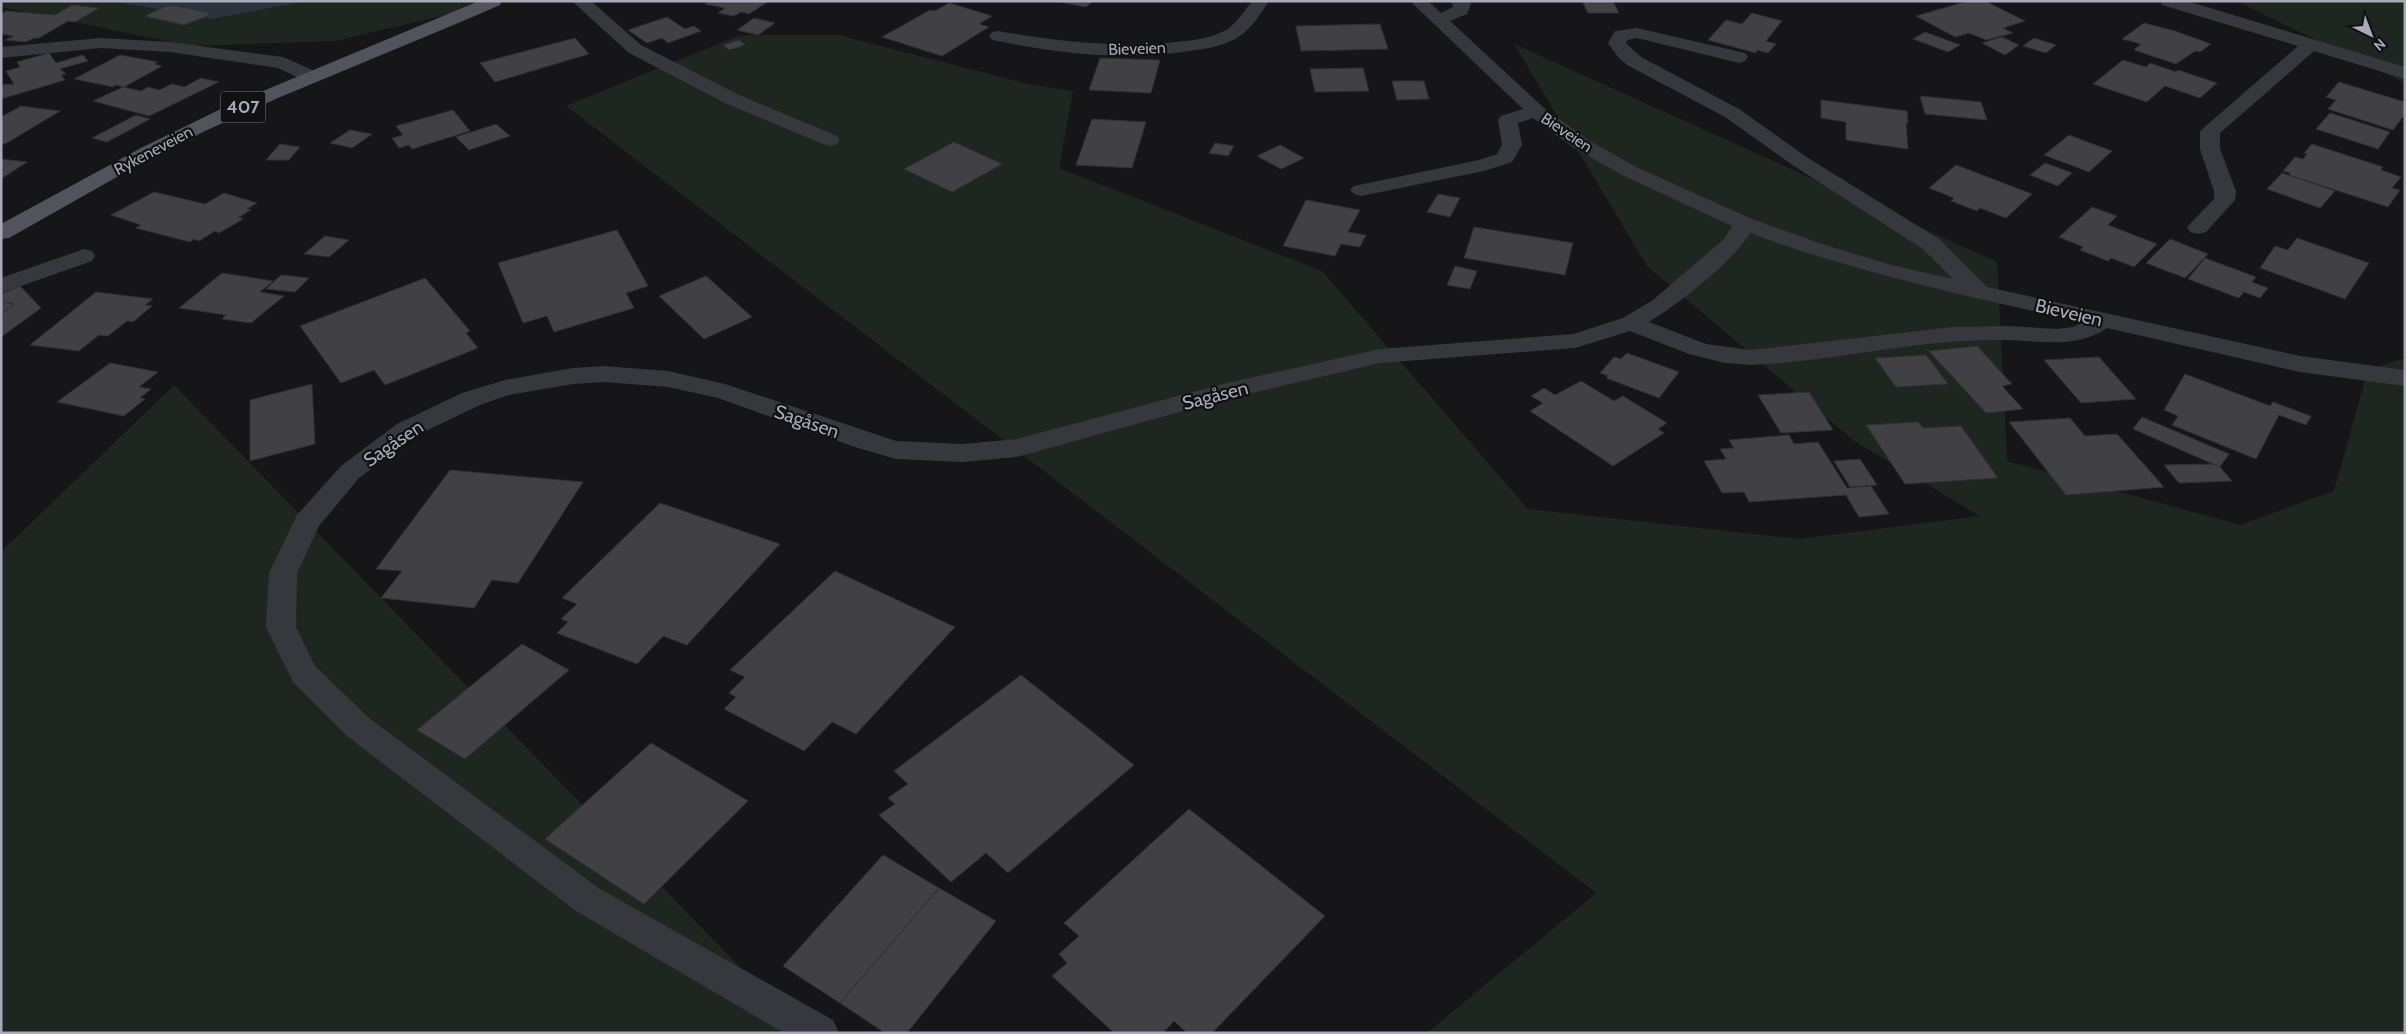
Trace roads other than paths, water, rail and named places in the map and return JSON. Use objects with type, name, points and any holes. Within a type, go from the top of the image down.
[{"type":"main road","name":"Rykeneveien","points":[[1,233],[198,126],[310,76],[494,1]]},
{"type":"street","points":[[580,1],[635,49],[732,99],[830,140]]},
{"type":"street","name":"Bieveien","points":[[998,36],[1075,49],[1177,47],[1213,41],[1232,34],[1261,1]]},
{"type":"street","name":"Bieveien","points":[[1418,1],[1536,111],[1581,144],[1629,171],[1744,224],[1811,248],[1885,270],[1978,292],[2300,364],[2403,379]]},
{"type":"street","points":[[1439,20],[1461,10],[1462,4],[1459,1]]},
{"type":"street","points":[[2168,1],[2405,73]]},
{"type":"street","points":[[1739,57],[1646,35],[1629,33],[1621,35],[1618,42],[1624,53],[1634,61],[1732,113],[1801,162],[1931,244],[1978,292]]},
{"type":"street","points":[[1,53],[101,43],[170,47],[283,63],[310,76]]},
{"type":"street","points":[[2198,227],[2224,200],[2225,191],[2210,149],[2210,131],[2311,44]]},
{"type":"street","points":[[1360,190],[1484,165],[1505,158],[1512,145],[1508,120],[1536,111]]},
{"type":"street","points":[[1631,323],[1660,305],[1733,242],[1744,224]]},
{"type":"street","points":[[1,286],[84,256]]},
{"type":"street","points":[[1631,323],[1676,344],[1740,357],[1829,351],[1941,334],[2006,333],[2071,337],[2092,328],[2102,320]]},
{"type":"street","name":"Sagåsen","points":[[820,1033],[588,900],[358,727],[304,674],[281,628],[283,573],[306,522],[350,472],[406,430],[471,399],[505,388],[572,376],[604,374],[668,379],[725,392],[864,441],[896,450],[963,453],[1017,448],[1223,392],[1380,356],[1575,341],[1631,323]]}]
